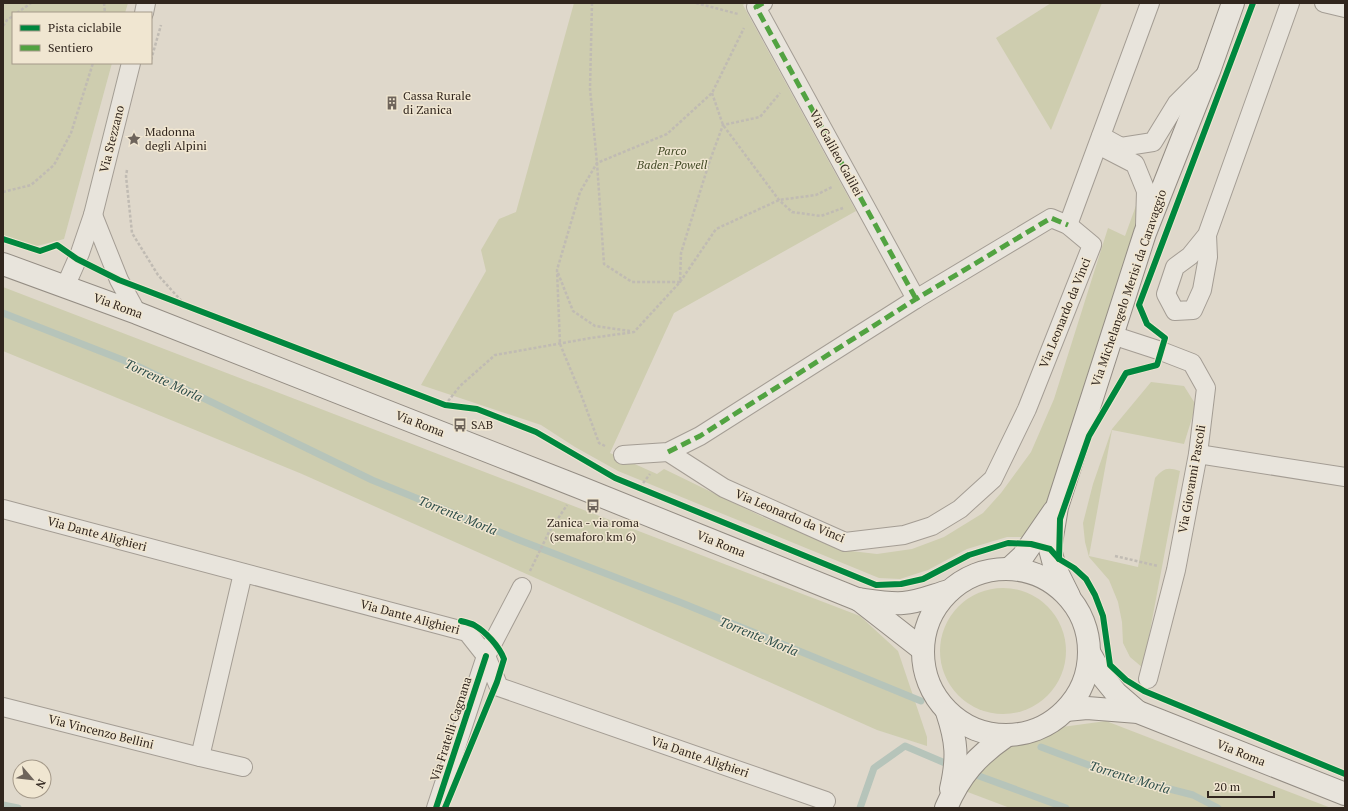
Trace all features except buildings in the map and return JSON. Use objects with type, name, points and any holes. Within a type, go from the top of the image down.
[{"type":"main road","name":"Via Michelangelo Merisi da Caravaggio","points":[[1068,596],[1055,568],[1050,549],[1056,507],[1145,233],[1209,70],[1233,3]]},
{"type":"main road","name":"Via Roma","points":[[3,264],[137,313],[579,487],[857,599],[904,603],[916,601],[949,590],[967,578],[988,570],[1010,568],[1032,572],[1052,581],[1068,596],[1080,613],[1088,633],[1090,654],[1086,674],[1079,694],[1066,710],[1049,724],[1028,733],[1006,736],[984,733],[964,724],[947,712],[933,693],[924,672],[922,649],[926,628],[935,607],[949,590]]},
{"type":"main road","name":"Via Michelangelo Merisi da Caravaggio","points":[[1010,568],[1023,556],[1056,507]]},
{"type":"main road","name":"Via Roma","points":[[857,599],[922,649]]},
{"type":"main road","name":"Via Roma","points":[[1090,654],[1103,677],[1116,693],[1138,712]]},
{"type":"main road","name":"Via Roma","points":[[1066,710],[1087,708],[1138,712],[1345,794]]},
{"type":"main road","points":[[947,712],[954,732],[956,755],[955,772],[947,806]]},
{"type":"main road","points":[[947,806],[958,783],[976,760],[988,748],[1006,736]]},
{"type":"street","points":[[1068,225],[1150,3]]},
{"type":"street","points":[[1208,235],[1290,3]]},
{"type":"street","points":[[1324,3],[1345,8]]},
{"type":"street","name":"Via Galileo Galilei","points":[[757,9],[916,299]]},
{"type":"street","name":"Via Stezzano","points":[[65,287],[80,253],[93,215],[131,64]]},
{"type":"street","points":[[1099,140],[1121,147],[1153,142],[1177,103],[1209,70]]},
{"type":"street","points":[[1099,140],[1135,164],[1146,191],[1145,233]]},
{"type":"street","points":[[93,215],[119,280],[137,313]]},
{"type":"street","name":"Via Leonardo da Vinci","points":[[623,455],[668,452],[700,436],[916,299],[1051,218],[1068,225],[1092,245],[1026,409],[993,479],[960,509],[932,526],[904,535],[845,542],[724,488],[668,452]]},
{"type":"street","name":"Via Giovanni Pascoli","points":[[1112,335],[1192,363],[1206,388],[1198,454],[1176,570],[1148,679]]},
{"type":"street","points":[[1198,454],[1345,477]]},
{"type":"street","name":"Via Dante Alighieri","points":[[3,509],[467,632],[486,656],[499,687],[826,801]]},
{"type":"street","points":[[200,757],[243,573]]},
{"type":"street","name":"Via Fratelli Cagnana","points":[[436,808],[486,656],[522,587]]},
{"type":"street","name":"Via Vincenzo Bellini","points":[[3,707],[243,767]]},
{"type":"path","points":[[25,3],[30,4]]},
{"type":"path","points":[[592,3],[590,89],[604,264],[632,282],[680,282]]},
{"type":"path","points":[[623,455],[599,443],[582,396],[560,344],[557,270],[580,192],[597,163],[667,134],[712,94],[757,9],[696,3]]},
{"type":"path","points":[[18,12],[30,4]]},
{"type":"path","points":[[3,26],[7,20],[12,17]]},
{"type":"path","points":[[152,57],[161,24]]},
{"type":"path","points":[[3,192],[31,185],[54,165],[71,134],[93,64]]},
{"type":"path","points":[[723,125],[760,117],[794,75]]},
{"type":"path","points":[[712,94],[723,125],[779,200],[792,212],[821,216],[862,201]]},
{"type":"path","points":[[680,282],[681,253],[709,163],[723,125]]},
{"type":"path","points":[[127,170],[126,176],[132,233],[158,275],[185,305]]},
{"type":"path","points":[[438,402],[448,405],[460,386],[495,355],[634,332],[680,282],[716,229],[779,200],[816,195],[849,178]]},
{"type":"path","points":[[557,270],[572,312],[595,326],[634,332]]},
{"type":"path","points":[[170,299],[192,308]]},
{"type":"path","points":[[633,485],[645,490]]},
{"type":"path","points":[[530,570],[549,532],[568,503]]},
{"type":"path","points":[[1115,556],[1176,570]]},
{"type":"green space","points":[[3,3],[128,3],[125,12],[12,12],[12,64],[112,64],[64,239],[33,247],[3,235]]},
{"type":"green space","name":"Parco Baden-Powell","points":[[574,3],[745,3],[743,5],[856,211],[674,313],[610,453],[657,474],[664,469],[767,519],[851,551],[877,554],[912,549],[944,537],[983,513],[1001,493],[1031,452],[1054,399],[1108,228],[1125,236],[1138,200],[1137,237],[1049,502],[1030,534],[1022,537],[1007,537],[967,549],[928,570],[900,579],[879,578],[618,471],[575,447],[541,425],[421,385],[486,271],[481,250],[499,219],[516,212]]},
{"type":"green space","points":[[1051,3],[1102,3],[1051,130],[996,38]]},
{"type":"green space","points":[[3,287],[860,616],[898,651],[927,737],[927,746],[877,730],[302,474],[3,351]]},
{"type":"green space","points":[[1151,382],[1184,386],[1196,405],[1184,444],[1112,430],[1089,556],[1138,567],[1155,478],[1166,469],[1180,471],[1143,668],[1130,657],[1123,643],[1122,622],[1118,602],[1109,580],[1089,557],[1085,542],[1083,523],[1093,484],[1112,429]]},
{"type":"green space","points":[[1009,588],[1033,595],[1048,606],[1059,621],[1065,639],[1065,663],[1059,681],[1048,696],[1033,707],[1015,713],[997,714],[973,707],[958,696],[947,681],[941,663],[940,645],[947,621],[958,606],[973,595],[991,589]]},
{"type":"green space","points":[[1106,721],[1331,808],[1010,808],[965,791],[980,757],[1055,728]]},
{"type":"waterway","name":"Torrente Morla","points":[[3,313],[133,364],[372,480],[519,540],[682,603],[921,701]]},
{"type":"waterway","points":[[860,808],[874,768],[905,746],[945,763]]},
{"type":"waterway","name":"Torrente Morla","points":[[1041,747],[1115,775],[1193,795],[1218,808]]},
{"type":"waterway","points":[[979,776],[1066,808]]},
{"type":"waterway","points":[[3,805],[18,808]]},
{"type":"marked path","points":[[763,3],[756,7],[916,299]]},
{"type":"marked path","points":[[668,452],[700,436],[916,299],[1051,218],[1068,225]]},
{"type":"cycle path","points":[[1059,559],[1060,519],[1089,436],[1126,373],[1157,365],[1165,338],[1147,324],[1139,305],[1253,3]]},
{"type":"cycle path","points":[[3,239],[40,251],[57,245],[77,259],[119,280],[445,405],[477,409],[536,432],[615,478],[876,585],[901,584],[923,579],[969,555],[1008,543],[1031,544],[1050,549],[1059,559],[1074,568],[1086,579],[1095,595],[1103,616],[1110,665],[1126,680],[1144,691],[1345,774]]},
{"type":"cycle path","points":[[445,808],[497,682],[504,659],[495,644],[483,631],[474,625],[461,621]]},
{"type":"cycle path","points":[[436,808],[486,656]]},
{"type":"place","name":"Cassa Rurale di Zanica","points":[[392,103]]},
{"type":"place","name":"Madonna degli Alpini","points":[[134,139]]},
{"type":"place","name":"SAB","points":[[460,425]]},
{"type":"place","name":"Zanica - via roma (semaforo km 6)","points":[[593,506]]}]
